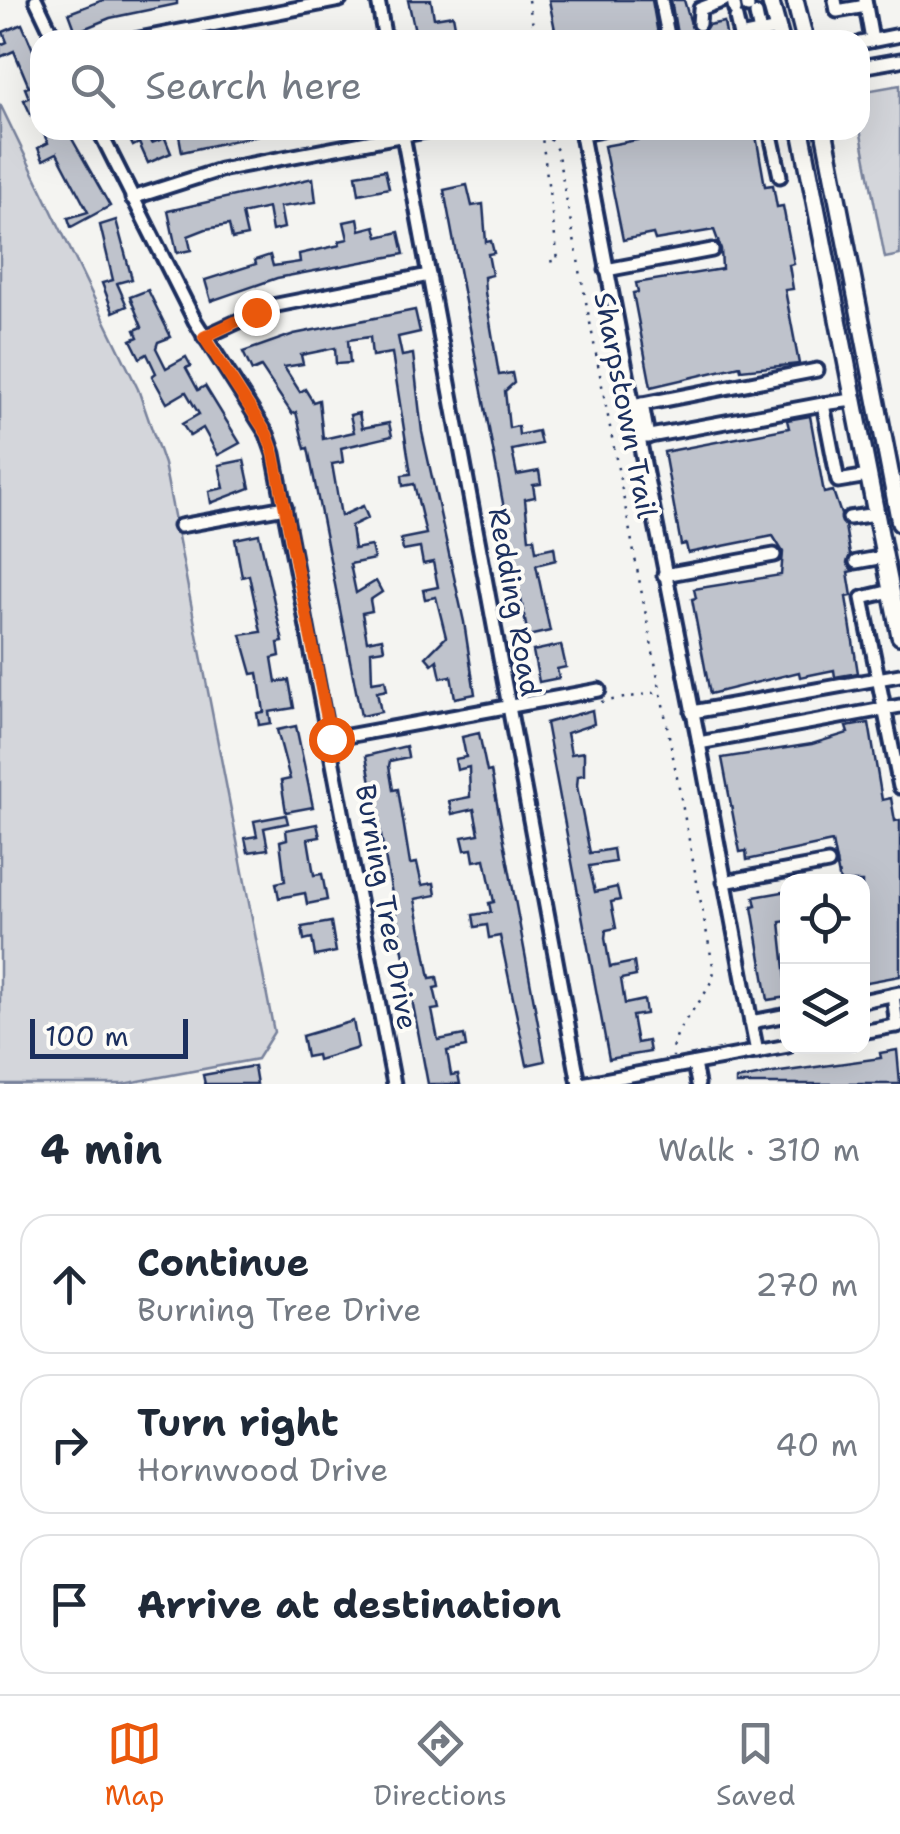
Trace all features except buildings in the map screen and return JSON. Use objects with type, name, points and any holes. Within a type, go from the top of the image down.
[{"type":"main road","points":[[795,0],[802,30]]},
{"type":"main road","points":[[746,7],[773,30]]},
{"type":"main road","points":[[802,140],[900,635]]},
{"type":"main road","points":[[826,140],[900,518]]},
{"type":"main road","points":[[818,220],[841,216]]},
{"type":"main road","points":[[845,358],[868,354]]},
{"type":"main road","points":[[872,493],[894,490]]},
{"type":"street","points":[[36,0],[50,30]]},
{"type":"street","points":[[186,30],[340,0]]},
{"type":"street","points":[[378,0],[383,30]]},
{"type":"street","points":[[661,0],[666,30]]},
{"type":"street","points":[[699,24],[700,9],[724,0]]},
{"type":"street","points":[[835,0],[838,12],[865,3],[866,30]]},
{"type":"street","points":[[870,40],[900,35]]},
{"type":"street","points":[[870,65],[900,60]]},
{"type":"street","name":"Burning Tree Drive","points":[[104,140],[204,337],[267,434],[331,739],[394,1084]]},
{"type":"street","points":[[132,198],[220,170],[368,140]]},
{"type":"street","name":"Redding Road","points":[[403,140],[581,1084]]},
{"type":"street","points":[[582,140],[606,270],[638,405],[664,576],[758,1052]]},
{"type":"street","points":[[772,140],[780,176]]},
{"type":"street","points":[[606,270],[712,250]]},
{"type":"street","points":[[204,337],[289,301],[429,275]]},
{"type":"street","points":[[638,405],[818,370]]},
{"type":"street","points":[[644,438],[853,400]]},
{"type":"street","points":[[823,404],[838,481],[868,476]]},
{"type":"street","points":[[180,526],[284,507]]},
{"type":"street","points":[[850,518],[876,514]]},
{"type":"street","points":[[664,576],[774,555]]},
{"type":"street","points":[[856,562],[884,557]]},
{"type":"street","points":[[891,591],[862,598],[900,787]]},
{"type":"street","points":[[692,712],[900,674]]},
{"type":"street","points":[[331,739],[509,706],[600,696]]},
{"type":"street","points":[[700,744],[900,706]]},
{"type":"street","points":[[724,882],[828,863]]},
{"type":"street","points":[[870,999],[896,994],[898,1025],[870,1030]]},
{"type":"street","points":[[752,1022],[780,1017]]},
{"type":"street","points":[[581,1084],[780,1048]]},
{"type":"street","points":[[694,1064],[698,1084]]},
{"type":"path","points":[[528,0],[534,30]]},
{"type":"path","points":[[543,140],[558,260],[547,262]]},
{"type":"path","name":"Sharpstown Trail","points":[[550,140],[557,150],[714,971],[711,988],[673,1042],[674,1060]]},
{"type":"path","points":[[600,696],[660,691]]},
{"type":"shaded area","points":[[900,85],[900,255],[885,258],[862,140],[870,140],[870,90]]},
{"type":"shaded area","points":[[0,104],[138,389],[164,464],[274,1032],[257,1059],[123,1084],[0,1084]]},
{"type":"tunnel","points":[[741,8],[743,17]]},
{"type":"route","points":[[256,312],[204,337],[267,434],[274,454],[331,739]]}]
